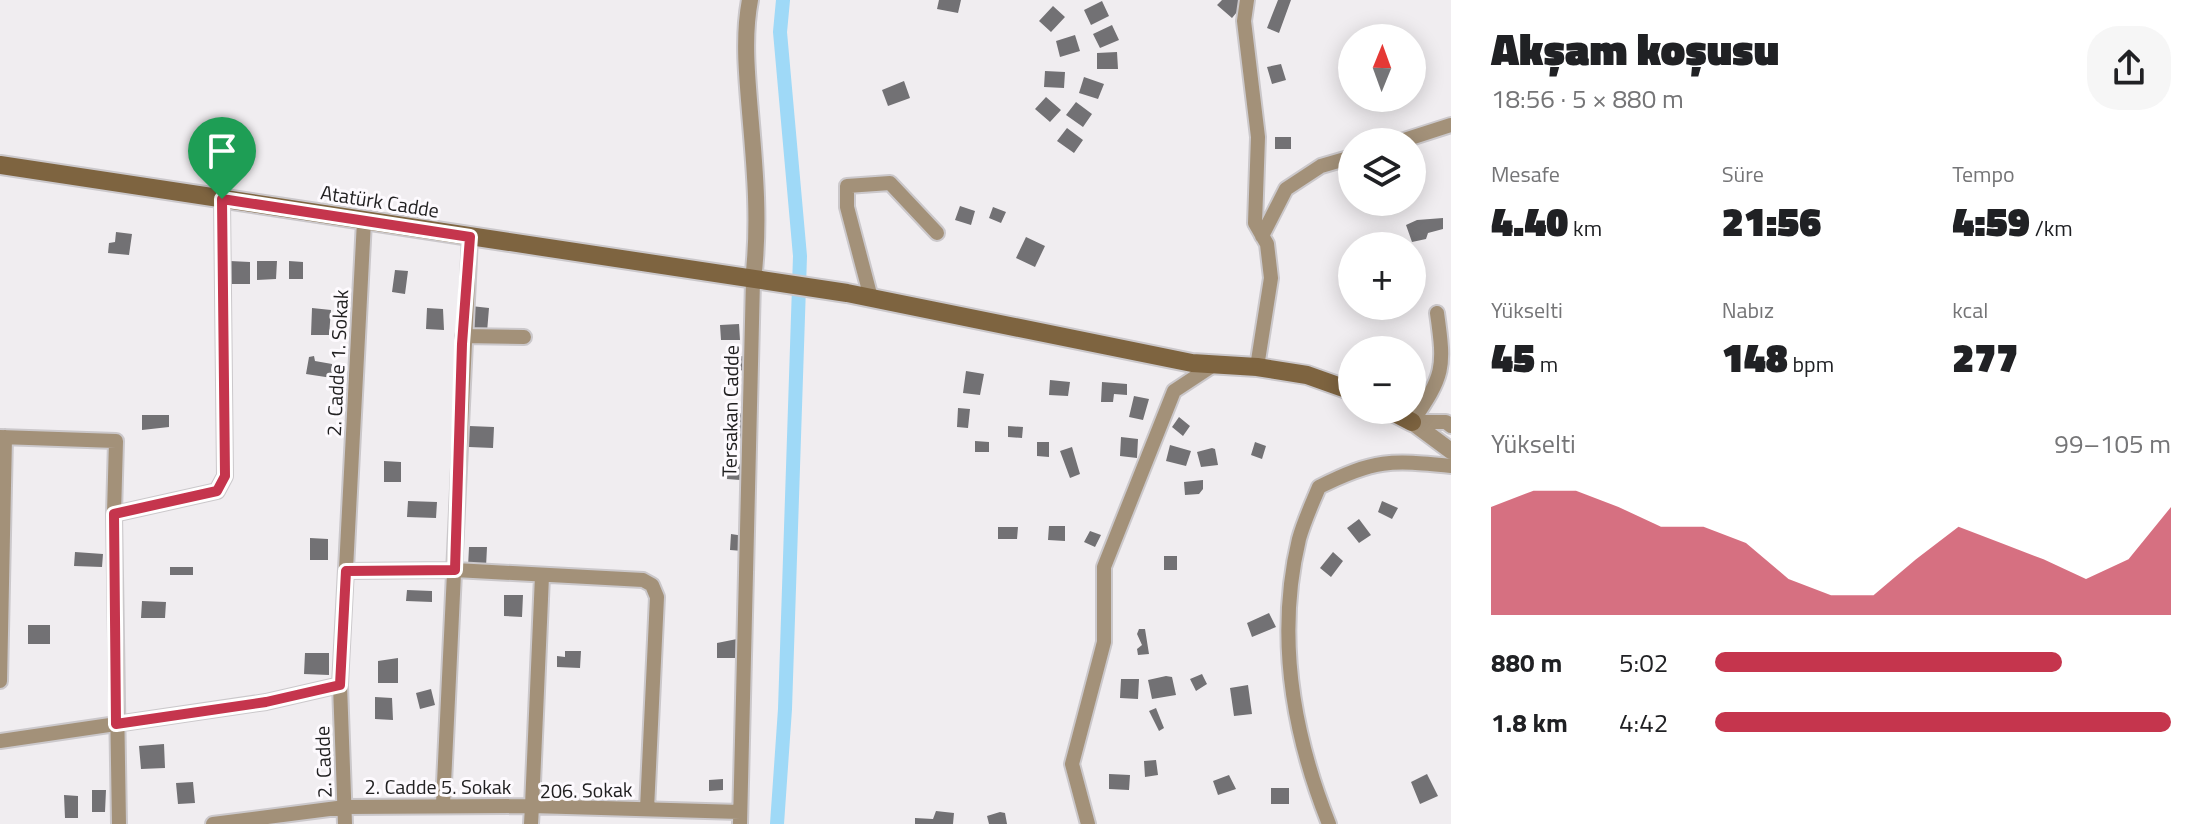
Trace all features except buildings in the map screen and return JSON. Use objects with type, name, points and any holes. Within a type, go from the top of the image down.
[{"type":"main road","name":"Atatürk Cadde","points":[[0,165],[847,293],[1192,363],[1257,367],[1307,375],[1338,386]]},
{"type":"street","name":"Tersakan Cadde","points":[[740,818],[757,214],[747,68],[750,0]]},
{"type":"street","points":[[1247,0],[1244,21],[1258,137],[1255,223],[1267,244],[1271,278],[1257,367]]},
{"type":"street","points":[[1426,133],[1451,125]]},
{"type":"street","points":[[1262,236],[1286,189],[1321,166],[1338,161]]},
{"type":"street","points":[[871,298],[847,207],[847,186],[890,183],[937,233]]},
{"type":"street","points":[[114,514],[217,491],[225,476],[222,199]]},
{"type":"street","name":"2. Cadde 1. Sokak","points":[[349,506],[364,221]]},
{"type":"street","points":[[443,804],[470,237]]},
{"type":"street","points":[[1426,401],[1437,385],[1443,359],[1437,313]]},
{"type":"street","points":[[463,336],[524,337]]},
{"type":"street","points":[[1088,824],[1072,764],[1104,642],[1104,567],[1174,391],[1216,364]]},
{"type":"street","points":[[1426,422],[1446,422],[1451,426]]},
{"type":"street","points":[[1415,424],[1451,451]]},
{"type":"street","points":[[0,681],[2,437],[116,441],[114,514],[119,824]]},
{"type":"street","points":[[1329,824],[1309,775],[1293,701],[1288,621],[1300,539],[1319,487],[1359,467],[1396,461],[1451,466]]},
{"type":"street","name":"2. Cadde","points":[[345,824],[340,685],[349,506]]},
{"type":"street","points":[[346,571],[455,570],[643,580],[652,585],[657,597],[652,814]]},
{"type":"street","points":[[532,806],[542,576]]},
{"type":"street","points":[[0,741],[266,702],[340,685]]},
{"type":"street","name":"2. Cadde 5. Sokak","points":[[213,824],[345,807],[443,804],[532,806]]},
{"type":"street","name":"206. Sokak","points":[[531,824],[532,806],[740,818]]},
{"type":"waterway","points":[[777,824],[785,709],[800,256],[780,32],[783,0]]},
{"type":"route","points":[[222,199],[470,237],[462,344],[455,570],[346,571],[340,685],[266,702],[116,724],[114,514],[217,491],[225,476],[222,199]]}]
